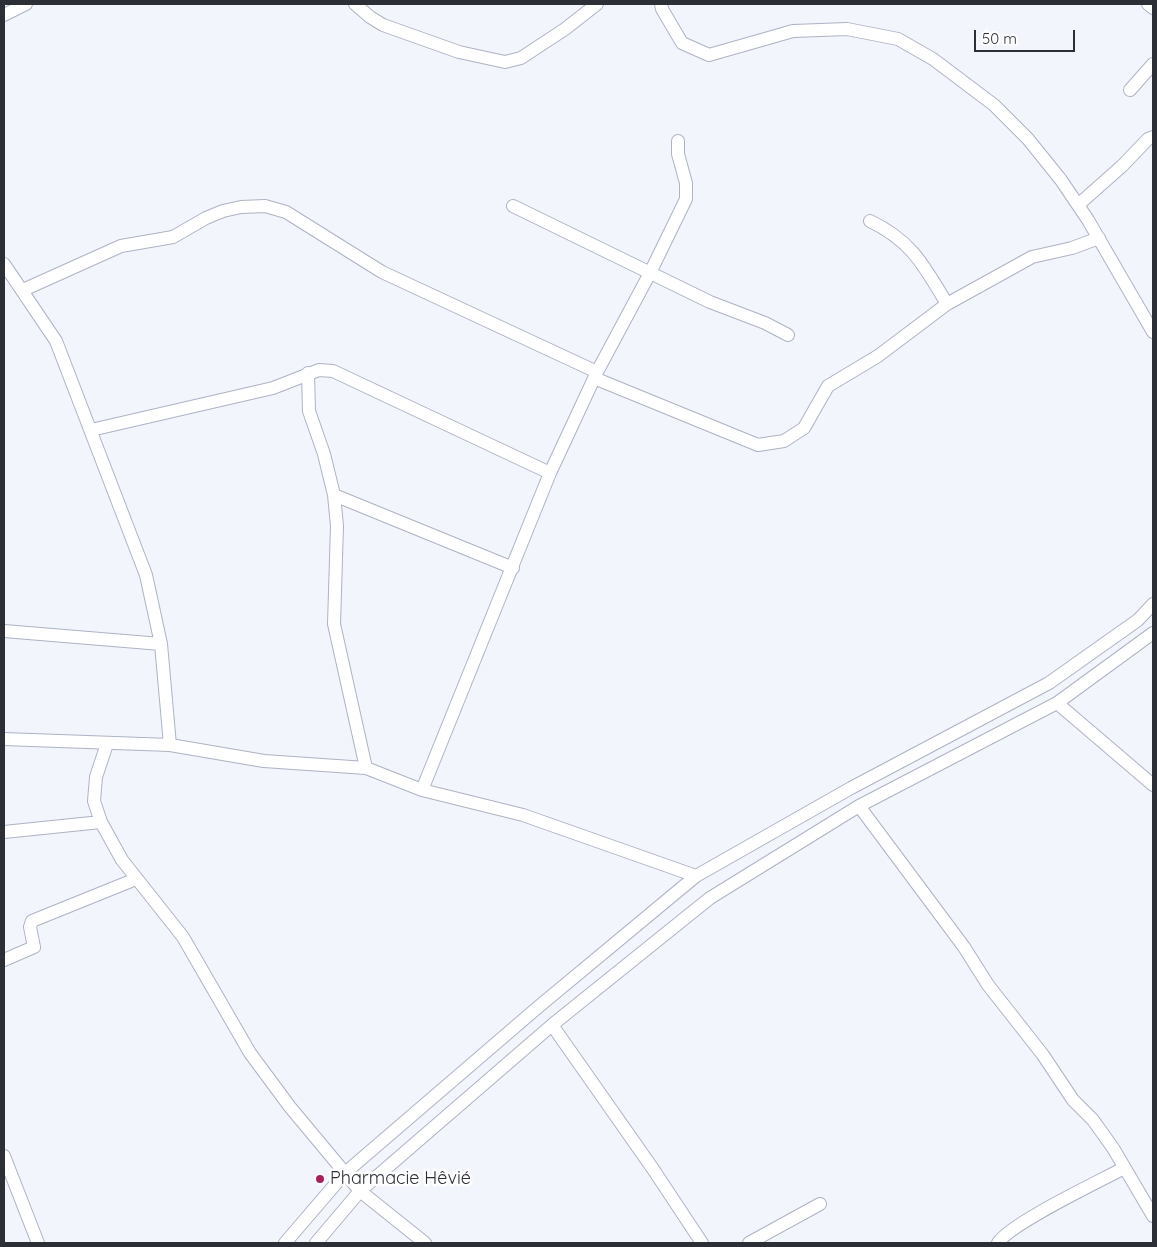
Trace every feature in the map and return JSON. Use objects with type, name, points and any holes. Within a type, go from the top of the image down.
[{"type":"street","points":[[4,15],[26,4]]},
{"type":"street","points":[[355,4],[383,25],[459,52],[505,62],[521,58],[565,29],[597,4]]},
{"type":"street","points":[[661,4],[682,43],[709,55],[793,31],[847,29],[898,38],[933,59],[994,105],[1028,139],[1078,204],[1153,332]]},
{"type":"street","points":[[1148,4],[1153,8]]},
{"type":"street","points":[[1130,90],[1153,64]]},
{"type":"street","points":[[1078,204],[1122,166],[1148,139],[1153,137]]},
{"type":"street","points":[[422,790],[550,473],[596,375],[650,273],[686,199],[686,183],[678,154],[678,141]]},
{"type":"street","points":[[23,290],[122,246],[172,236],[223,211],[241,207],[265,206],[286,212],[382,272],[596,375],[758,445],[784,441],[804,428],[828,386],[835,380],[878,356],[947,304],[1032,257],[1072,248],[1099,238]]},
{"type":"street","points":[[513,206],[650,273],[788,335]]},
{"type":"street","points":[[870,221],[892,232],[920,260],[947,304]]},
{"type":"street","points":[[4,264],[56,341],[146,575],[161,644],[170,745]]},
{"type":"street","points":[[91,430],[278,386],[319,370],[334,371],[550,473]]},
{"type":"street","points":[[308,373],[309,411],[324,454],[334,495],[337,526],[334,624],[366,768]]},
{"type":"street","points":[[334,495],[513,568]]},
{"type":"street","points":[[285,1243],[344,1173],[537,1008],[696,876],[851,788],[1049,683],[1138,620],[1153,604]]},
{"type":"street","points":[[4,631],[161,644]]},
{"type":"street","points":[[316,1243],[360,1191],[552,1025],[710,898],[858,806],[1057,703],[1152,636]]},
{"type":"street","points":[[1057,703],[1153,785]]},
{"type":"street","points":[[4,739],[170,745],[264,761],[366,768],[422,790],[523,815],[696,876]]},
{"type":"street","points":[[107,744],[94,788],[94,801],[101,822],[122,860],[183,938],[250,1053],[290,1107],[360,1191],[425,1243]]},
{"type":"street","points":[[858,806],[964,947],[988,985],[1043,1055],[1073,1100],[1093,1120],[1113,1148],[1153,1216]]},
{"type":"street","points":[[4,832],[101,822]]},
{"type":"street","points":[[4,960],[34,947],[30,927],[32,921],[136,879]]},
{"type":"street","points":[[552,1025],[653,1168],[702,1243]]},
{"type":"street","points":[[4,1156],[38,1243]]},
{"type":"street","points":[[998,1243],[1006,1234],[1028,1220],[1124,1168]]},
{"type":"street","points":[[749,1243],[820,1204]]},
{"type":"place","name":"Pharmacie Hêvié","points":[[320,1179]]}]
